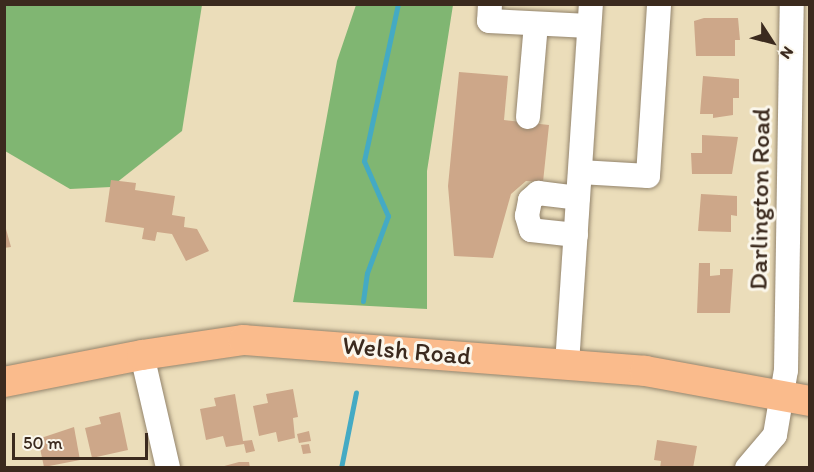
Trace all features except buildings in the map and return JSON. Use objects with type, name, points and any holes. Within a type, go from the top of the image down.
[{"type":"main road","name":"Welsh Road","points":[[4,382],[142,355],[244,340],[645,371],[810,401]]},
{"type":"street","points":[[490,4],[489,21],[536,24],[590,15],[567,364]]},
{"type":"street","points":[[580,172],[648,176],[659,4]]},
{"type":"street","name":"Darlington Road","points":[[747,468],[775,435],[779,394],[786,370],[792,4]]},
{"type":"street","points":[[528,117],[536,24]]},
{"type":"street","points":[[576,235],[531,230],[527,216],[530,200],[538,193],[578,198]]},
{"type":"street","points":[[142,355],[168,468]]},
{"type":"green space","points":[[5,5],[202,5],[182,131],[111,187],[70,189],[5,151]]},
{"type":"green space","points":[[356,5],[453,5],[427,171],[427,309],[293,302],[337,61]]},
{"type":"waterway","points":[[363,301],[367,273],[388,216],[364,161],[398,4]]},
{"type":"waterway","points":[[341,468],[356,392]]}]
